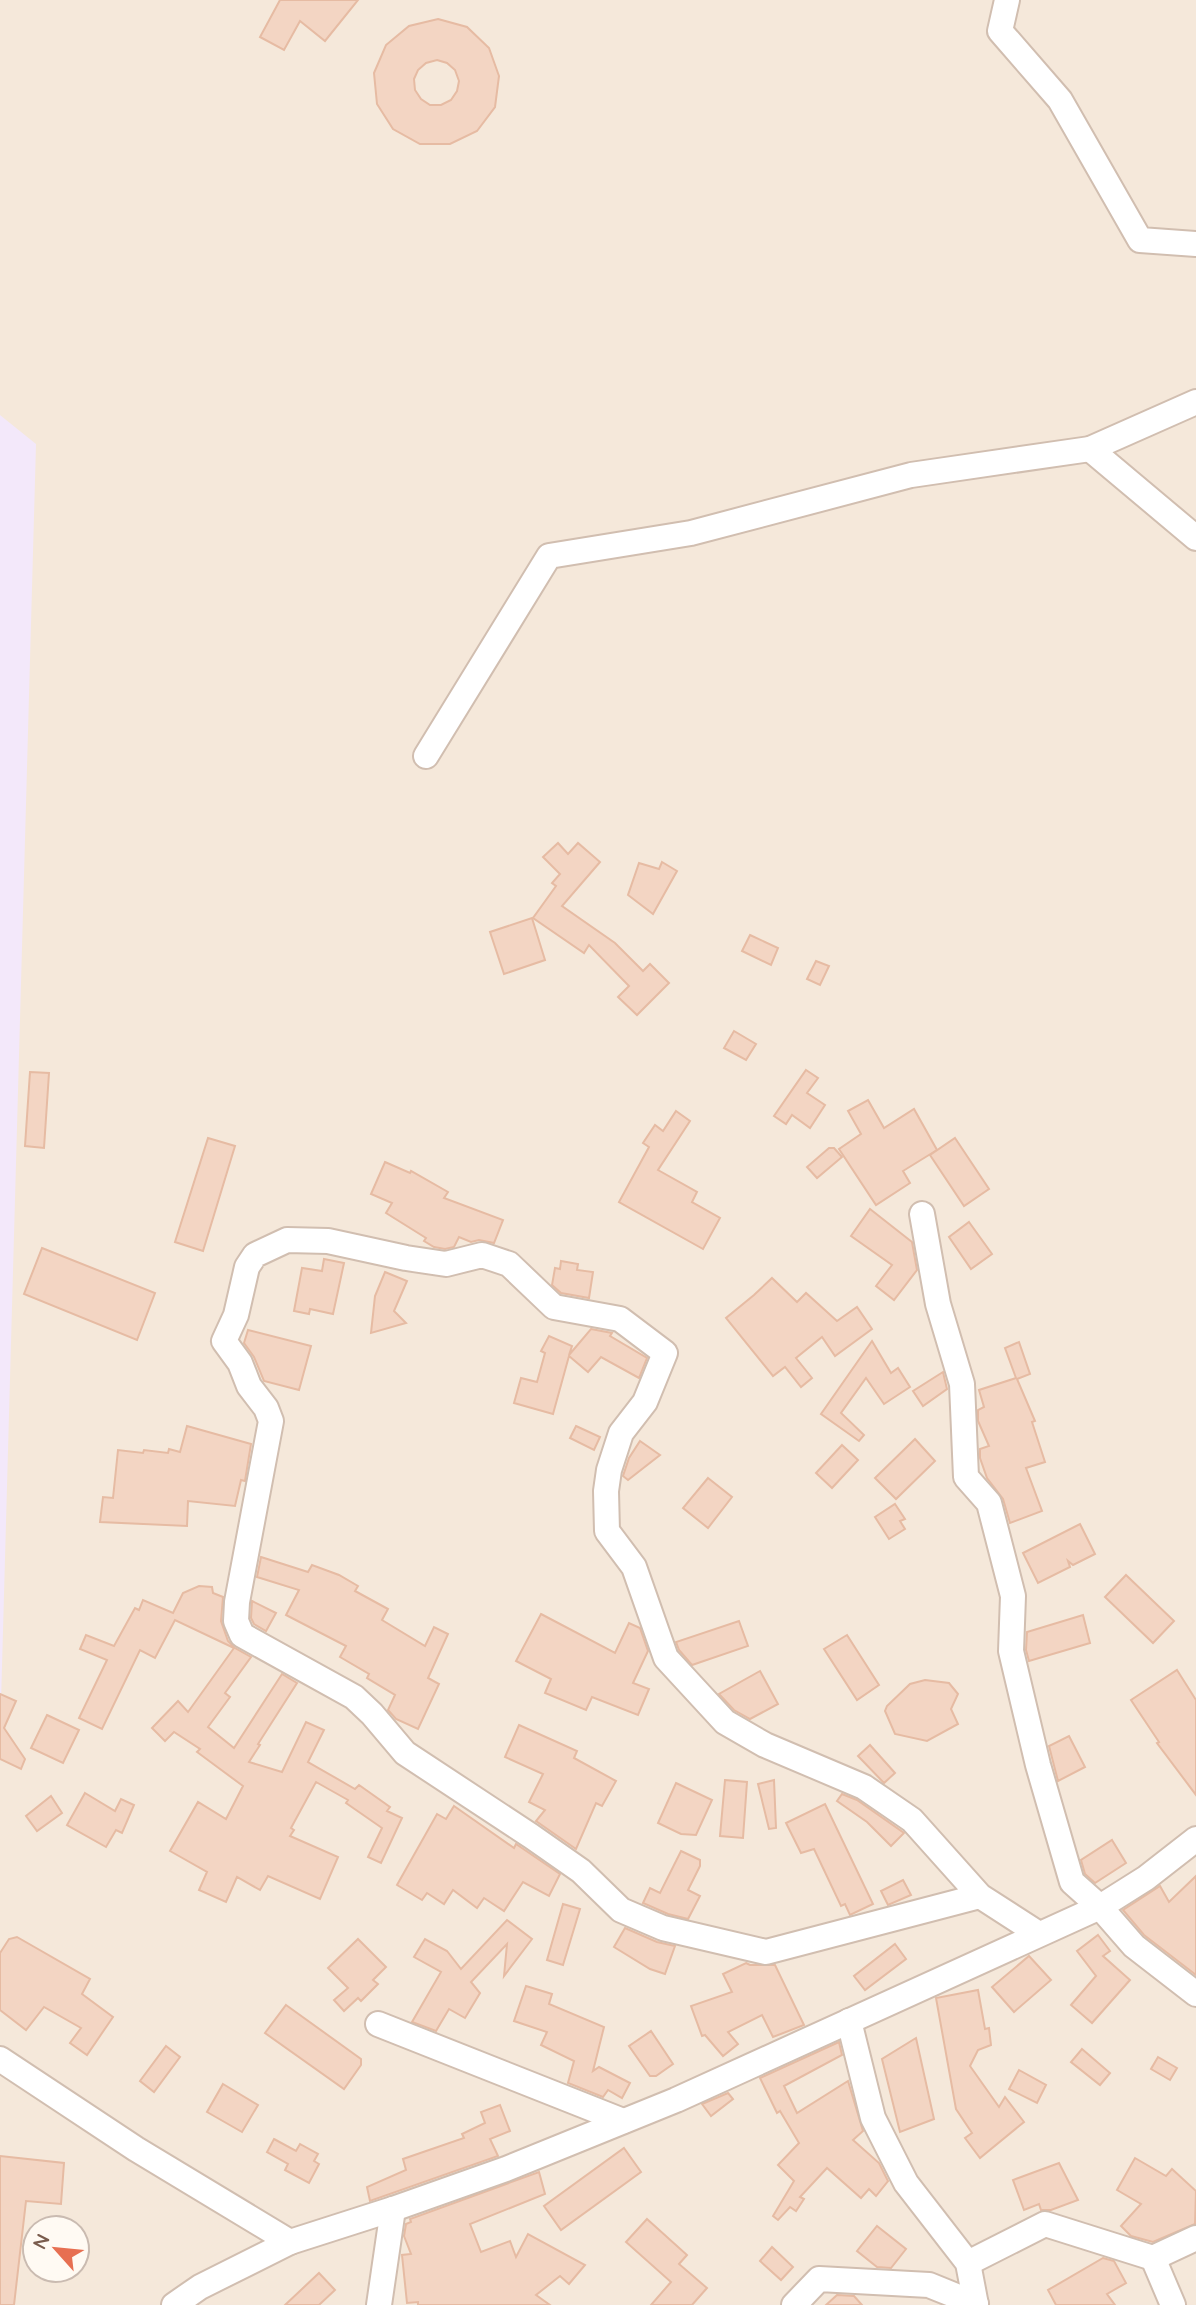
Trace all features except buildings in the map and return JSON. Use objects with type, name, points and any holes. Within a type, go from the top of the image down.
[{"type":"street","points":[[1007,0],[1000,31],[1060,100],[1140,240],[1196,244]]},
{"type":"street","points":[[426,756],[549,556],[691,533],[911,475],[1090,449],[1196,402]]},
{"type":"street","points":[[1090,449],[1196,538]]},
{"type":"street","points":[[922,1214],[938,1304],[962,1384],[966,1477],[989,1503],[1010,1583],[1013,1597],[1011,1651],[1038,1765],[1072,1882],[1100,1907],[1134,1946],[1196,1994]]},
{"type":"street","points":[[980,1896],[766,1952],[663,1928],[621,1910],[581,1871],[405,1753],[354,1697],[242,1635],[236,1621],[237,1602],[271,1421],[267,1408],[249,1386],[240,1363],[224,1341],[236,1315],[247,1267],[255,1255],[287,1240],[328,1241],[446,1264],[482,1255],[509,1264],[554,1307],[620,1319],[665,1353],[645,1402],[621,1433],[609,1471],[606,1491],[607,1531],[634,1567],[666,1658],[726,1722],[765,1745],[864,1787],[912,1820],[980,1896],[1039,1934]]},
{"type":"street","points":[[174,2305],[200,2287],[290,2242],[394,2210],[624,2122],[1100,1907],[1146,1878],[1196,1839]]},
{"type":"street","points":[[849,2021],[873,2118],[906,2183],[968,2263],[976,2304]]},
{"type":"street","points":[[378,2024],[624,2122]]},
{"type":"street","points":[[0,2059],[136,2149],[290,2242]]},
{"type":"street","points":[[379,2305],[394,2210]]},
{"type":"street","points":[[968,2263],[1045,2224],[1153,2258],[1196,2238]]},
{"type":"street","points":[[1153,2258],[1173,2305]]},
{"type":"street","points":[[794,2305],[819,2279],[929,2285],[976,2304]]},
{"type":"shaded area","points":[[0,0],[1196,0],[1196,2305],[0,2305]]},
{"type":"shaded area","points":[[0,415],[36,444],[0,1738]]}]
